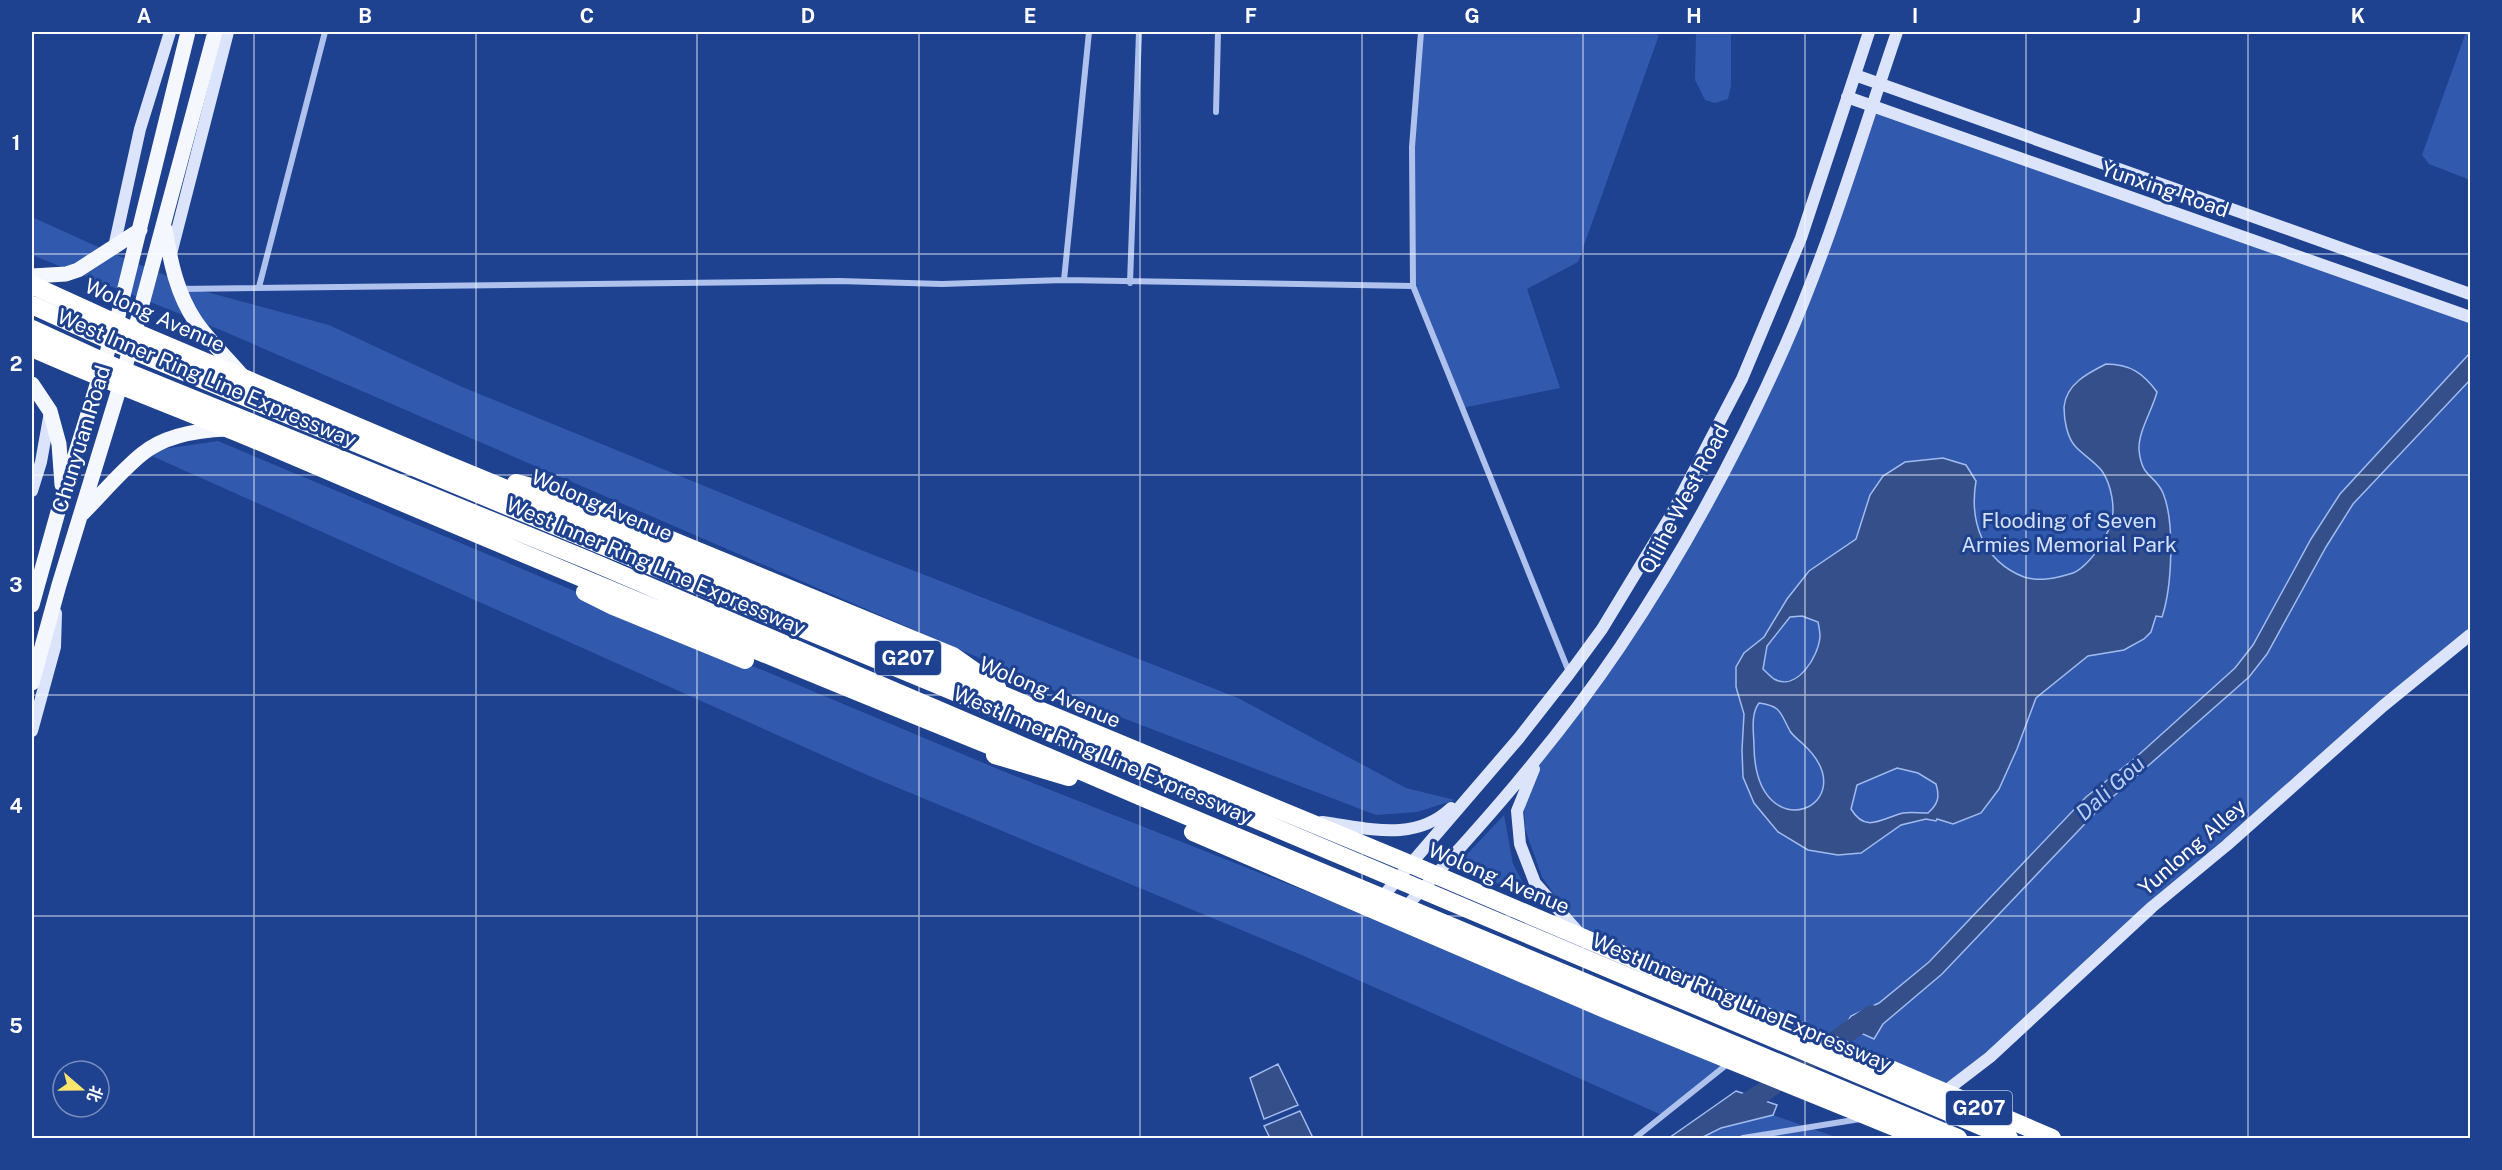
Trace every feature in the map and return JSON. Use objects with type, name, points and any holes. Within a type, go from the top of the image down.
[{"type":"highway","name":"Wolong Avenue","points":[[32,285],[116,324],[446,464],[1410,864],[1787,1027],[2052,1138]]},
{"type":"highway","name":"West Inner Ring Line Expressway","points":[[32,305],[144,355],[1082,746],[2009,1138]]},
{"type":"highway","name":"West Inner Ring Line Expressway","points":[[32,329],[126,371],[590,561],[1151,801],[1958,1138]]},
{"type":"highway","name":"G207","points":[[32,348],[471,533],[1061,774],[1394,920],[1921,1138]]},
{"type":"highway","points":[[446,464],[564,496],[952,656],[1082,746]]},
{"type":"highway","points":[[471,533],[613,606],[940,738],[1151,801]]},
{"type":"main road","name":"Chunyuan Road","points":[[32,605],[37,567],[63,494],[116,324],[188,32]]},
{"type":"main road","name":"Chunyuan Road","points":[[32,683],[56,595],[120,386],[215,32]]},
{"type":"main road","points":[[164,222],[170,258],[180,289],[195,321],[245,379]]},
{"type":"main road","points":[[32,276],[66,274],[78,270],[140,230]]},
{"type":"main road","points":[[32,384],[50,411],[59,444],[63,494]]},
{"type":"main road","points":[[80,516],[143,452],[174,438],[201,430],[228,429]]},
{"type":"street","points":[[114,247],[140,129],[170,32]]},
{"type":"street","points":[[170,258],[228,32]]},
{"type":"street","points":[[260,287],[325,32]]},
{"type":"street","points":[[1064,280],[1089,32]]},
{"type":"street","points":[[1130,283],[1139,32]]},
{"type":"street","points":[[1216,112],[1218,32]]},
{"type":"street","points":[[1420,32],[1412,147],[1413,286],[1569,674]]},
{"type":"street","name":"Qilihe West Road","points":[[1372,909],[1490,773],[1569,674],[1602,629],[1671,515],[1742,379],[1801,237],[1869,32]]},
{"type":"street","name":"Qilihe West Road","points":[[1394,920],[1539,756],[1618,650],[1658,589],[1721,477],[1785,346],[1831,230],[1897,32]]},
{"type":"street","name":"Yunxing Road","points":[[1854,75],[2470,294]]},
{"type":"street","name":"Yunxing Road","points":[[1847,97],[2470,317]]},
{"type":"street","points":[[180,289],[839,281],[942,284],[1064,280],[1130,283],[1413,286]]},
{"type":"street","points":[[32,491],[41,462],[50,411]]},
{"type":"street","points":[[32,731],[55,647],[56,595]]},
{"type":"street","name":"Yunlong Alley","points":[[1943,1093],[1990,1057],[2152,907],[2227,845],[2383,706],[2470,635]]},
{"type":"street","points":[[1539,756],[1517,811],[1520,844],[1535,883],[1586,940]]},
{"type":"street","points":[[1299,819],[1378,830],[1413,830],[1442,817],[1490,773]]},
{"type":"street","points":[[1635,1138],[1732,1060]]},
{"type":"street","points":[[1743,1138],[1869,1117]]},
{"type":"green space","points":[[1421,32],[1650,32],[1659,35],[1578,262],[1527,289],[1560,388],[1462,408],[1413,286],[1412,147]]},
{"type":"green space","points":[[1696,32],[1731,32],[1731,86],[1728,99],[1715,103],[1705,100],[1695,80]]},
{"type":"green space","points":[[2466,32],[2470,32],[2470,180],[2429,164],[2422,155]]},
{"type":"green space","name":"Flooding of Seven Armies Memorial Park","points":[[1872,106],[2470,317],[2470,635],[1943,1093],[1586,940],[1542,877],[1525,829],[1524,802],[1539,756],[1658,589],[1785,346]]},
{"type":"green space","points":[[32,217],[203,291],[329,325],[460,386],[856,548],[1238,698],[1406,788],[1455,800],[1417,812],[1376,815],[1081,702],[223,331],[32,255]]},
{"type":"green space","points":[[218,441],[1005,772],[1732,1060],[1664,1116],[1304,956],[867,775],[143,452]]},
{"type":"green space","points":[[1504,815],[1513,864],[1530,897],[1456,866]]},
{"type":"green space","points":[[1773,1115],[1839,1138],[1701,1138],[1721,1128]]},
{"type":"water","points":[[2470,353],[2470,380],[2353,504],[2326,547],[2267,654],[2249,677],[2099,809],[1942,974],[1883,1024],[1874,1039],[1845,1026],[1851,1016],[1879,1003],[1929,962],[2086,797],[2134,759],[2235,668],[2253,645],[2311,539],[2340,494]]},
{"type":"water","points":[[2106,364],[2115,364],[2135,371],[2157,392],[2143,429],[2139,450],[2143,466],[2160,487],[2167,505],[2171,555],[2168,589],[2162,617],[2156,616],[2151,632],[2144,639],[2124,650],[2088,656],[2036,698],[1999,789],[1981,813],[1953,824],[1937,819],[1936,821],[1926,819],[1901,825],[1861,853],[1838,855],[1808,850],[1778,832],[1754,803],[1743,777],[1744,714],[1736,687],[1736,667],[1744,653],[1764,637],[1787,599],[1809,571],[1856,539],[1870,495],[1883,476],[1905,462],[1943,458],[1966,465],[1976,481],[1975,511],[1982,538],[1998,561],[2010,570],[2024,577],[2042,579],[2067,575],[2081,568],[2096,552],[2108,532],[2113,504],[2108,483],[2102,471],[2072,442],[2065,423],[2064,407],[2073,386],[2085,375]],"holes":[[[1802,616],[1818,622],[1820,636],[1816,653],[1805,670],[1791,681],[1783,682],[1774,679],[1763,669],[1767,646],[1790,617]],[[1759,703],[1776,708],[1791,733],[1820,766],[1823,785],[1817,800],[1804,808],[1788,809],[1772,800],[1759,780],[1753,730],[1756,708]],[[1897,768],[1918,773],[1936,784],[1938,797],[1934,807],[1928,813],[1903,813],[1869,823],[1862,821],[1851,809],[1857,785]]]},
{"type":"water","points":[[1278,1064],[1298,1105],[1264,1119],[1250,1078]]},
{"type":"water","points":[[1736,1091],[1777,1105],[1773,1115],[1721,1128],[1701,1138],[1669,1138]]},
{"type":"water","points":[[1300,1111],[1313,1138],[1270,1138],[1264,1126]]},
{"type":"waterway","name":"Dali Gou","points":[[1732,1110],[1752,1100],[1872,1015]]}]
